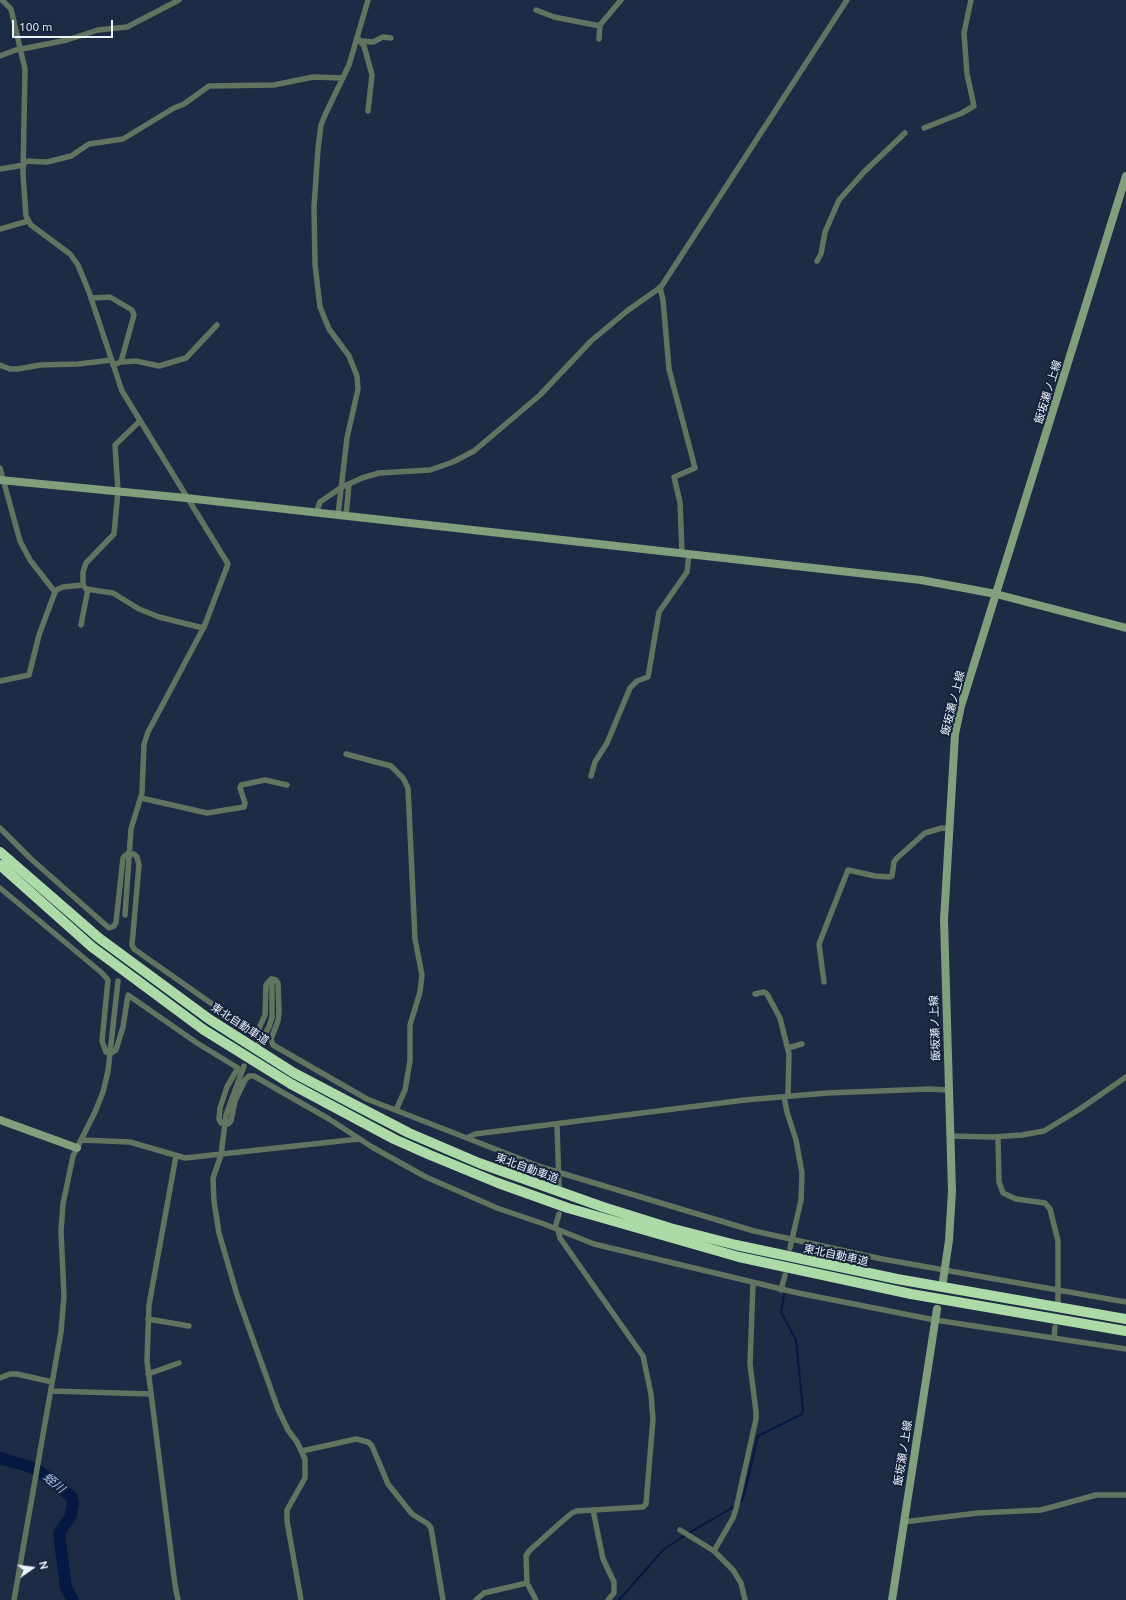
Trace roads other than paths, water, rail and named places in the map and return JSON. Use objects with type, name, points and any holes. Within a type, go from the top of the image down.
[{"type":"highway","name":"東北自動車道","points":[[0,852],[60,906],[100,938],[209,1019],[294,1073],[346,1101],[409,1133],[479,1163],[603,1208],[670,1228],[736,1245],[897,1279],[1126,1319]]},
{"type":"highway","points":[[0,865],[92,947],[204,1030],[328,1104],[394,1139],[437,1158],[568,1208],[640,1230],[739,1257],[911,1294],[1126,1330]]},
{"type":"main road","name":"飯坂瀬ノ上線","points":[[943,1281],[951,1208],[944,920],[948,829],[955,734],[961,706],[1126,176]]},
{"type":"main road","points":[[2,480],[186,498],[921,580],[996,594],[1126,628]]},
{"type":"main road","points":[[0,1120],[77,1148]]},
{"type":"main road","name":"飯坂瀬ノ上線","points":[[892,1600],[937,1309]]},
{"type":"street","points":[[2,0],[12,9],[25,69],[24,204],[28,220],[39,232],[56,242],[75,260],[91,298],[122,391],[186,498],[228,564],[203,628],[148,732],[144,744],[143,784],[141,798],[131,829],[131,853],[125,915]]},
{"type":"street","points":[[0,56],[21,48],[67,40],[98,30],[127,27],[178,0]]},
{"type":"street","points":[[342,516],[342,487],[347,438],[358,389],[357,376],[349,356],[329,329],[320,307],[314,226],[319,136],[325,115],[343,78],[359,39],[368,0]]},
{"type":"street","points":[[599,39],[600,26],[621,0]]},
{"type":"street","points":[[316,513],[320,502],[342,487],[373,474],[430,470],[441,467],[474,451],[496,434],[540,395],[591,341],[627,311],[660,287],[668,278],[847,0]]},
{"type":"street","points":[[924,128],[962,114],[974,106],[967,74],[964,33],[971,0]]},
{"type":"street","points":[[536,10],[554,17],[600,26]]},
{"type":"street","points":[[359,39],[373,42],[383,37],[391,38]]},
{"type":"street","points":[[359,39],[372,74],[368,111]]},
{"type":"street","points":[[0,169],[24,163],[47,162],[71,156],[89,144],[123,139],[174,108],[184,104],[209,86],[274,85],[313,77],[343,78]]},
{"type":"street","points":[[817,261],[822,254],[825,232],[839,200],[864,172],[905,133]]},
{"type":"street","points":[[0,229],[28,220]]},
{"type":"street","points":[[591,776],[595,762],[607,743],[630,688],[637,681],[648,677],[659,612],[687,572],[680,502],[674,477],[695,468],[669,369],[663,300],[660,287]]},
{"type":"street","points":[[91,298],[110,296],[132,310],[134,315],[121,362]]},
{"type":"street","points":[[0,365],[10,369],[18,369],[40,365],[139,361],[159,366],[186,358],[217,325]]},
{"type":"street","points":[[81,625],[86,587],[83,572],[86,563],[114,534],[118,491],[115,445],[140,421]]},
{"type":"street","points":[[0,468],[2,480],[20,541],[30,560],[55,592]]},
{"type":"street","points":[[342,516],[349,484]]},
{"type":"street","points":[[0,681],[29,674],[39,635],[55,592],[63,587],[86,587],[111,592],[125,602],[146,612],[203,628]]},
{"type":"street","points":[[346,754],[391,766],[403,778],[408,788],[414,926],[422,975],[420,992],[410,1025],[410,1061],[405,1090],[396,1110]]},
{"type":"street","points":[[141,798],[208,813],[244,807],[245,803],[240,788],[241,785],[265,780],[287,785]]},
{"type":"street","points":[[0,828],[30,858],[109,928],[114,926],[116,922],[123,858],[125,854],[131,853],[137,857],[139,865],[132,945],[134,949],[252,1032],[258,1030],[264,1020],[266,984],[272,979]]},
{"type":"street","points":[[824,982],[819,944],[848,870],[875,876],[890,877],[892,876],[894,862],[897,858],[925,833],[942,828],[948,829]]},
{"type":"street","points":[[0,888],[102,973],[108,980],[102,1041],[106,1052],[110,1054]]},
{"type":"street","points":[[272,979],[276,980],[278,983],[279,1012],[278,1021],[271,1039],[273,1045],[367,1099],[559,1173],[754,1231],[792,1240],[944,1271],[1126,1302]]},
{"type":"street","points":[[259,1043],[271,1022],[272,979]]},
{"type":"street","points":[[14,1600],[61,1332],[64,1296],[61,1231],[63,1204],[73,1156],[103,1092],[110,1054],[118,981]]},
{"type":"street","points":[[755,994],[764,992],[767,994],[780,1018],[788,1048],[786,1096],[787,1112],[796,1140],[802,1173],[801,1200],[790,1248]]},
{"type":"street","points":[[110,1054],[116,1050],[120,1040],[128,995],[197,1043],[238,1068],[227,1087],[220,1108],[219,1119],[221,1123],[225,1124]]},
{"type":"street","points":[[788,1048],[802,1044]]},
{"type":"street","points":[[244,1066],[230,1102],[225,1124],[221,1155],[213,1178],[212,1186],[219,1233],[237,1295],[278,1409],[288,1430],[302,1452],[306,1464],[305,1478],[287,1510],[287,1520],[301,1600]]},
{"type":"street","points":[[225,1124],[231,1121],[233,1108],[244,1080],[249,1076],[254,1076],[426,1177],[497,1208],[594,1244],[781,1290],[935,1320],[1126,1349]]},
{"type":"street","points":[[950,1136],[998,1137],[1044,1131],[1080,1109],[1126,1076]]},
{"type":"street","points":[[467,1138],[475,1134],[745,1100],[786,1096],[929,1089],[948,1090]]},
{"type":"street","points":[[557,1124],[559,1186]]},
{"type":"street","points":[[998,1137],[998,1182],[1003,1193],[1016,1199],[1045,1203],[1050,1209],[1058,1241],[1058,1303]]},
{"type":"street","points":[[81,1140],[130,1142],[185,1158],[360,1138]]},
{"type":"street","points":[[176,1156],[148,1319],[148,1374],[178,1600]]},
{"type":"street","points":[[536,1600],[527,1583],[526,1556],[529,1551],[572,1513],[593,1510],[643,1507],[646,1504],[653,1419],[651,1394],[643,1356],[560,1238],[557,1229],[559,1214]]},
{"type":"street","points":[[781,1290],[785,1275]]},
{"type":"street","points":[[714,1551],[736,1510],[756,1420],[750,1364],[753,1284]]},
{"type":"street","points":[[148,1319],[189,1326]]},
{"type":"street","points":[[1054,1338],[1055,1327]]},
{"type":"street","points":[[148,1374],[179,1363]]},
{"type":"street","points":[[0,1378],[10,1374],[17,1374],[52,1382]]},
{"type":"street","points":[[50,1391],[151,1394]]},
{"type":"street","points":[[302,1452],[356,1440],[368,1442],[372,1446],[388,1484],[412,1514],[428,1524],[431,1528],[443,1600]]},
{"type":"street","points":[[903,1522],[978,1513],[1041,1510],[1096,1495],[1126,1495]]},
{"type":"street","points":[[593,1510],[603,1560],[614,1582],[614,1593],[608,1600]]},
{"type":"street","points":[[680,1530],[714,1551],[737,1576],[745,1600]]},
{"type":"street","points":[[476,1600],[484,1593],[527,1583]]},
{"type":"waterway","points":[[739,1504],[743,1499],[758,1436],[802,1414],[803,1410],[796,1340],[781,1312],[784,1295]]},
{"type":"waterway","name":"蛭川","points":[[0,1458],[28,1466],[39,1471],[72,1497],[73,1503],[71,1516],[59,1533],[66,1588],[73,1600]]},
{"type":"waterway","points":[[689,1533],[735,1506]]},
{"type":"waterway","points":[[619,1600],[663,1550],[685,1535]]}]
